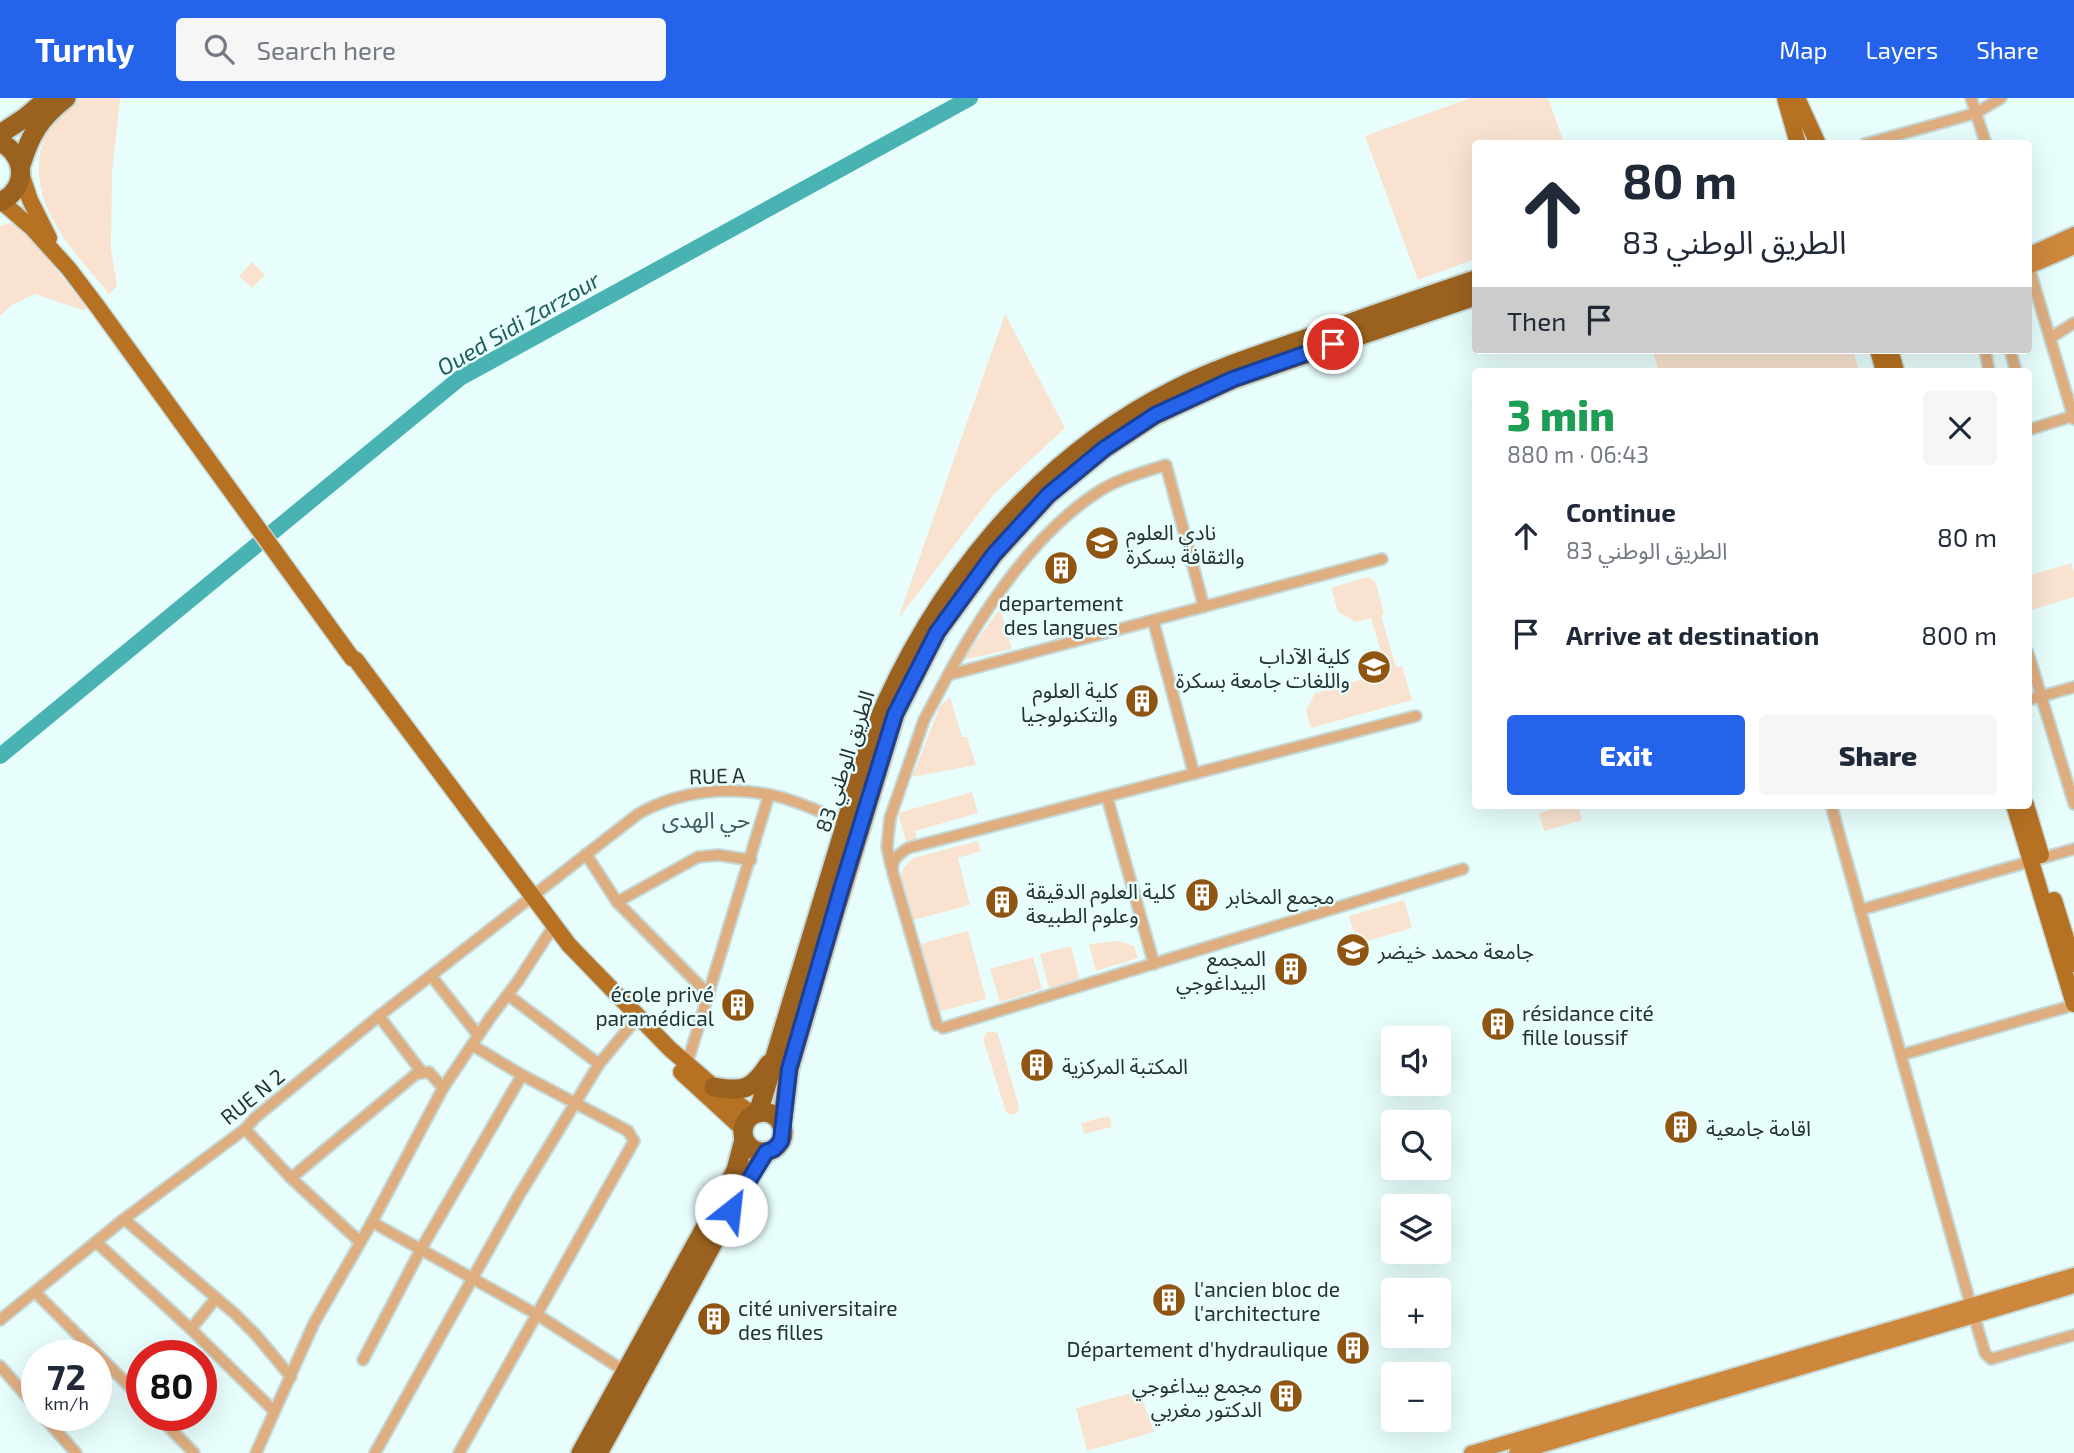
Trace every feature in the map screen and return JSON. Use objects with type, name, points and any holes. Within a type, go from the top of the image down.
[{"type":"highway","points":[[0,134],[48,98]]},
{"type":"highway","points":[[1,202],[15,191],[32,133],[66,98]]},
{"type":"highway","points":[[0,142],[9,146],[17,155],[21,171]]},
{"type":"highway","name":"الطريق الوطني 83","points":[[581,1453],[732,1179],[750,1124],[767,1090],[775,1055],[874,731],[912,648],[980,549],[1012,513],[1069,458],[1130,414],[1197,379],[1472,281]]},
{"type":"highway","name":"الطريق الوطني 83","points":[[782,1126],[789,1069],[895,714],[937,632],[994,554],[1048,495],[1105,448],[1155,415],[1233,379],[1472,297]]},
{"type":"highway","points":[[714,1087],[736,1090],[749,1087],[757,1081],[775,1055]]},
{"type":"highway","points":[[598,1453],[744,1186],[766,1152],[779,1145],[782,1126],[775,1116],[750,1124],[752,1149],[766,1152]]},
{"type":"main road","points":[[1785,98],[1797,140]]},
{"type":"main road","points":[[1797,98],[1816,140]]},
{"type":"main road","points":[[21,171],[44,230],[69,270]]},
{"type":"main road","points":[[1,202],[32,228],[97,306],[352,658],[352,663],[584,974],[632,1024],[750,1124]]},
{"type":"main road","points":[[2032,253],[2074,234]]},
{"type":"main road","points":[[2032,264],[2074,247]]},
{"type":"main road","points":[[2016,809],[2074,964]]},
{"type":"main road","points":[[2027,809],[2036,860],[2074,1005]]},
{"type":"main road","points":[[530,899],[601,980],[750,1124]]},
{"type":"main road","points":[[1516,1453],[1973,1311],[2074,1275]]},
{"type":"main road","points":[[1471,1453],[1973,1311],[2074,1286]]},
{"type":"street","points":[[1971,98],[1985,140]]},
{"type":"street","points":[[1879,140],[1976,113],[2001,98]]},
{"type":"street","points":[[2032,279],[2074,418],[2032,429]]},
{"type":"street","points":[[2050,338],[2074,323]]},
{"type":"street","points":[[1204,607],[1166,465],[1126,477],[1102,490],[1066,516],[1013,575],[984,616],[924,720],[890,818],[887,847],[891,866],[940,1027],[1463,869]]},
{"type":"street","points":[[948,675],[1382,559]]},
{"type":"street","points":[[1153,620],[1194,775]]},
{"type":"street","points":[[2032,665],[2074,804]]},
{"type":"street","points":[[2032,699],[2074,687]]},
{"type":"street","points":[[891,866],[896,855],[908,848],[1416,716]]},
{"type":"street","name":"RUE A","points":[[530,899],[638,814],[655,804],[680,795],[715,792],[780,797],[846,822]]},
{"type":"street","points":[[687,1064],[769,796]]},
{"type":"street","points":[[1107,797],[1154,964]]},
{"type":"street","points":[[1832,809],[1985,1353],[1991,1359],[2074,1335]]},
{"type":"street","points":[[1860,910],[2074,849]]},
{"type":"street","points":[[586,854],[617,902],[709,995]]},
{"type":"street","points":[[617,902],[698,858],[718,855],[751,860]]},
{"type":"street","name":"RUE N 2","points":[[0,1320],[124,1219],[245,1129],[379,1016],[530,899]]},
{"type":"street","points":[[256,1453],[314,1323],[372,1222],[443,1088],[551,930]]},
{"type":"street","points":[[432,977],[475,1040],[522,1075],[631,1132],[634,1144],[459,1453]]},
{"type":"street","points":[[508,995],[599,1064]]},
{"type":"street","points":[[1901,1055],[2074,1005]]},
{"type":"street","points":[[379,1016],[421,1071]]},
{"type":"street","points":[[375,1453],[471,1277],[599,1064],[632,1024]]},
{"type":"street","points":[[291,1178],[412,1076],[421,1071],[429,1072],[443,1088]]},
{"type":"street","points":[[363,1360],[421,1249],[522,1075]]},
{"type":"street","points":[[245,1129],[291,1178],[359,1241]]},
{"type":"street","points":[[124,1219],[256,1335],[291,1377]]},
{"type":"street","points":[[372,1222],[536,1314],[626,1373]]},
{"type":"street","points":[[96,1242],[191,1329],[274,1411]]},
{"type":"street","points":[[35,1292],[126,1383]]},
{"type":"street","points":[[191,1329],[216,1298]]},
{"type":"street","points":[[0,1366],[21,1390]]},
{"type":"street","points":[[56,1431],[76,1453]]},
{"type":"street","points":[[173,1431],[194,1453]]},
{"type":"shaded area","points":[[80,98],[120,98],[112,172],[111,249],[117,286],[109,294],[61,234],[44,201],[40,183],[42,145],[51,123],[57,115]]},
{"type":"shaded area","points":[[1470,98],[1548,98],[1563,140],[1472,140],[1472,260],[1418,280],[1365,136]]},
{"type":"shaded area","points":[[10,223],[21,226],[87,308],[83,310],[35,294],[12,305],[0,316],[0,226]]},
{"type":"shaded area","points":[[252,262],[265,275],[252,288],[239,276]]},
{"type":"shaded area","points":[[1005,314],[1065,428],[993,495],[898,619]]},
{"type":"shaded area","points":[[1653,354],[1854,354],[1858,368],[1658,368]]},
{"type":"shaded area","points":[[2071,563],[2074,573],[2074,597],[2032,610],[2032,575]]},
{"type":"shaded area","points":[[1367,577],[1375,581],[1384,614],[1381,616],[1396,667],[1402,666],[1412,700],[1311,728],[1306,711],[1315,693],[1387,672],[1371,618],[1356,622],[1338,612],[1331,588]]},
{"type":"shaded area","points":[[1000,608],[1012,649],[963,660]]},
{"type":"shaded area","points":[[950,697],[962,737],[967,737],[976,765],[912,777],[940,706]]},
{"type":"shaded area","points":[[972,792],[978,813],[915,831],[917,841],[907,844],[898,813]]},
{"type":"shaded area","points":[[1554,809],[1579,809],[1582,820],[1544,831],[1539,813]]},
{"type":"shaded area","points":[[978,841],[981,851],[958,858],[970,905],[913,920],[901,876],[903,869],[913,858]]},
{"type":"shaded area","points":[[1404,900],[1412,928],[1357,944],[1349,916]]},
{"type":"shaded area","points":[[968,931],[986,999],[938,1012],[920,944]]},
{"type":"shaded area","points":[[1119,941],[1134,946],[1138,958],[1096,971],[1089,944]]},
{"type":"shaded area","points":[[1071,946],[1080,981],[1049,988],[1040,954]]},
{"type":"shaded area","points":[[1033,957],[1042,989],[1000,1002],[990,969]]},
{"type":"shaded area","points":[[987,1032],[998,1034],[1019,1107],[1017,1113],[1012,1115],[1006,1112],[983,1039]]},
{"type":"shaded area","points":[[1109,1116],[1112,1127],[1084,1134],[1081,1123]]},
{"type":"shaded area","points":[[1139,1391],[1154,1432],[1087,1451],[1076,1408]]},
{"type":"waterway","name":"Oued Sidi Zarzour","points":[[0,756],[460,378],[970,98]]},
{"type":"place","name":"نادي العلوم والثقافة بسكرة","points":[[1102,543]]},
{"type":"place","name":"departement des langues","points":[[1061,568]]},
{"type":"place","name":"كلية الآداب واللغات جامعة بسكرة","points":[[1374,667]]},
{"type":"place","name":"كلية العلوم والتكنولوجيا","points":[[1142,701]]},
{"type":"place","name":"مجمع المخابر","points":[[1202,895]]},
{"type":"place","name":"كلية العلوم الدقيقة وعلوم الطبيعة","points":[[1002,902]]},
{"type":"place","name":"جامعة محمد خيضر","points":[[1353,950]]},
{"type":"place","name":"المجمع البيداغوجي","points":[[1291,969]]},
{"type":"place","name":"école privé paramédical","points":[[738,1005]]},
{"type":"place","name":"résidance cité fille loussif","points":[[1498,1024]]},
{"type":"place","name":"المكتبة المركزية","points":[[1037,1065]]},
{"type":"place","name":"اقامة جامعية","points":[[1681,1127]]},
{"type":"place","name":"l'ancien bloc de l'architecture","points":[[1169,1300]]},
{"type":"place","name":"cité universitaire des filles","points":[[714,1319]]},
{"type":"place","name":"Département d'hydraulique","points":[[1353,1348]]},
{"type":"place","name":"مجمع بيداغوجي الدكتور مغربي","points":[[1286,1396]]},
{"type":"district","name":"حي الهدى","points":[[706,819]]},
{"type":"route","points":[[731,1210],[766,1152],[774,1149],[781,1141],[789,1069],[842,886],[895,714],[937,632],[994,554],[1048,495],[1105,448],[1155,415],[1233,379],[1333,344]]}]
